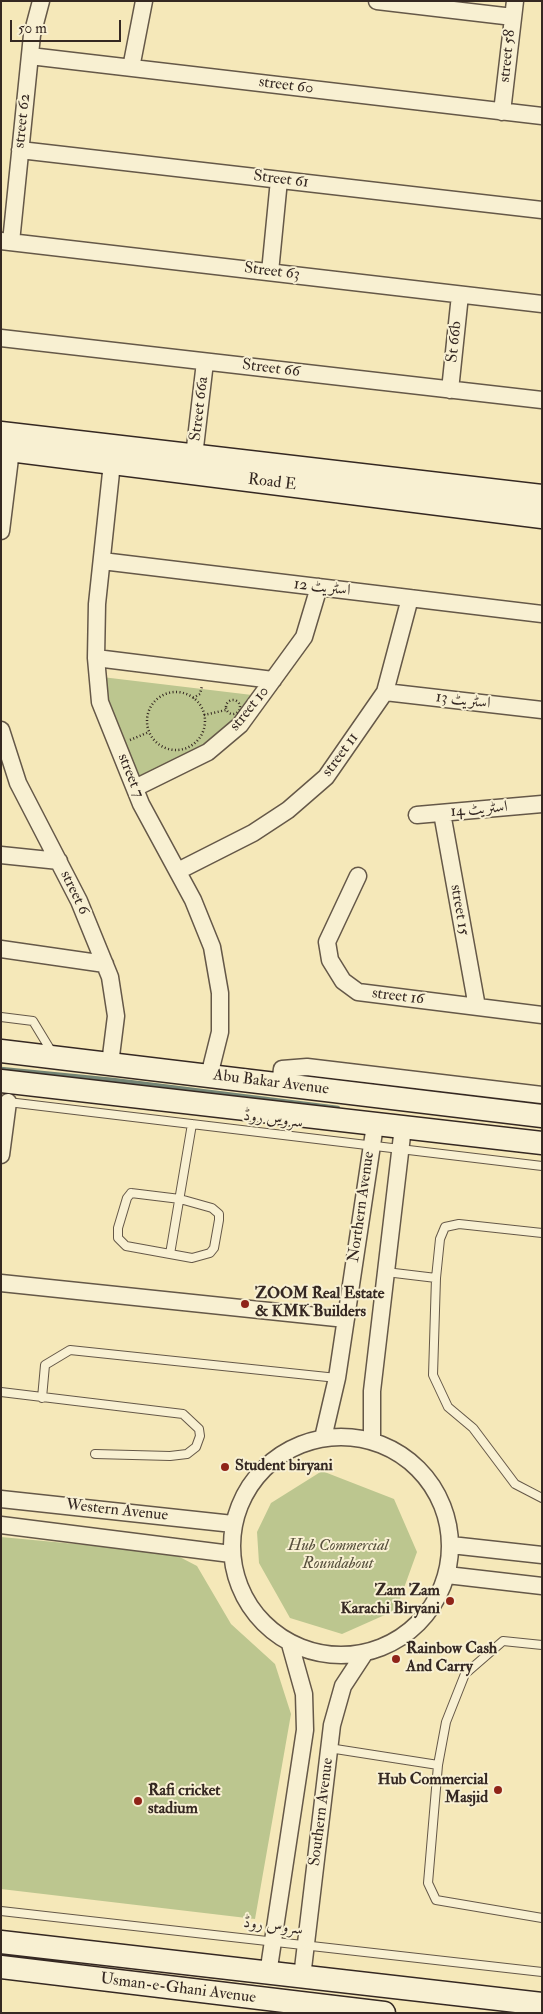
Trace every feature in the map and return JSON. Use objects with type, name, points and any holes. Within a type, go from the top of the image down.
[{"type":"main road","name":"Road E","points":[[5,444],[194,456],[542,496]]},
{"type":"main road","name":"Road E","points":[[5,444],[112,463],[542,517]]},
{"type":"main road","name":"Abu Bakar Avenue","points":[[1,1051],[542,1116]]},
{"type":"main road","name":"Abu Bakar Avenue","points":[[3,1095],[375,1124],[542,1143]]},
{"type":"main road","name":"Usman-e-Ghani Avenue","points":[[1,1942],[542,2004]]},
{"type":"main road","name":"Usman-e-Ghani Avenue","points":[[1,1968],[384,2013]]},
{"type":"street","name":"street 62","points":[[6,242],[20,150],[32,35],[41,1]]},
{"type":"street","points":[[131,68],[144,1]]},
{"type":"street","points":[[377,1],[514,9]]},
{"type":"street","name":"street 58","points":[[502,112],[514,9]]},
{"type":"street","name":"street 60","points":[[30,56],[542,116]]},
{"type":"street","name":"Street 61","points":[[20,150],[542,210]]},
{"type":"street","points":[[270,272],[279,180]]},
{"type":"street","name":"Street 63","points":[[6,242],[542,304]]},
{"type":"street","name":"St 66b","points":[[450,390],[460,294]]},
{"type":"street","name":"Street 66","points":[[1,338],[542,400]]},
{"type":"street","name":"Street 66a","points":[[194,456],[205,362]]},
{"type":"street","points":[[1,531],[5,444]]},
{"type":"street","name":"street 7","points":[[112,463],[97,604],[96,658],[100,702],[135,788],[193,900],[212,947],[218,984],[220,1032],[209,1076]]},
{"type":"street","name":"اسٹریٹ 12","points":[[102,561],[542,614]]},
{"type":"street","name":"street 10","points":[[135,788],[208,752],[240,725],[304,637],[319,587]]},
{"type":"street","name":"street 11","points":[[178,871],[253,833],[288,810],[326,778],[385,692],[410,598]]},
{"type":"street","points":[[96,658],[273,680]]},
{"type":"street","name":"اسٹریٹ 13","points":[[385,692],[542,710]]},
{"type":"street","name":"street 6","points":[[1,730],[6,761],[79,901],[110,977],[116,1016],[110,1064]]},
{"type":"street","name":"اسٹریٹ 14","points":[[417,815],[542,804]]},
{"type":"street","name":"street 15","points":[[442,813],[477,1007]]},
{"type":"street","points":[[1,855],[59,862]]},
{"type":"street","name":"street 16","points":[[358,876],[327,942],[330,960],[344,981],[358,992],[542,1015]]},
{"type":"street","points":[[1,949],[105,964]]},
{"type":"street","points":[[280,1084],[282,1069],[307,1067],[542,1095]]},
{"type":"street","points":[[1,1155],[3,1095]]},
{"type":"street","name":"Northern Avenue","points":[[323,1438],[337,1378],[370,1147],[375,1124]]},
{"type":"street","name":"Northern Avenue","points":[[372,1441],[372,1391],[403,1127]]},
{"type":"street","points":[[1,1283],[346,1319]]},
{"type":"street","points":[[348,1436],[372,1441],[404,1456],[429,1480],[445,1511],[451,1545],[448,1575],[436,1603],[417,1626],[392,1644],[364,1654],[326,1655],[290,1644],[260,1622],[240,1590],[231,1554],[233,1524],[244,1493],[264,1467],[292,1448],[323,1438],[348,1436]]},
{"type":"street","name":"Western Avenue","points":[[1,1499],[233,1524]]},
{"type":"street","name":"Western Avenue","points":[[1,1524],[231,1554]]},
{"type":"street","points":[[451,1545],[542,1555]]},
{"type":"street","points":[[448,1575],[542,1586]]},
{"type":"street","name":"Usman-e-Ghani Avenue","points":[[268,1974],[305,1730],[304,1694],[290,1644]]},
{"type":"street","name":"Southern Avenue","points":[[302,1977],[332,1725],[343,1686],[364,1654]]},
{"type":"lane","points":[[1,1017],[33,1021],[55,1057]]},
{"type":"lane","name":"سروس روڈ","points":[[3,1095],[192,1124],[370,1147],[542,1166]]},
{"type":"lane","points":[[170,1254],[192,1124]]},
{"type":"lane","points":[[131,1193],[180,1199],[212,1208],[219,1214],[219,1229],[214,1248],[210,1253],[192,1258],[170,1254],[126,1246],[118,1238],[118,1228],[124,1206],[131,1193]]},
{"type":"lane","points":[[542,1233],[459,1224],[445,1227],[440,1239],[436,1278],[433,1376],[448,1407],[474,1428],[515,1484],[542,1498]]},
{"type":"lane","points":[[386,1272],[436,1278]]},
{"type":"lane","points":[[42,1398],[46,1365],[70,1350],[337,1378]]},
{"type":"lane","points":[[1,1392],[183,1414],[199,1429],[200,1436],[196,1447],[187,1454],[170,1456],[95,1454]]},
{"type":"lane","points":[[542,1645],[503,1641],[465,1674],[446,1722],[438,1765],[428,1883],[436,1900],[542,1918]]},
{"type":"lane","points":[[329,1748],[438,1765]]},
{"type":"lane","name":"سروس روڈ","points":[[1,1911],[542,1972]]},
{"type":"path","points":[[176,692],[193,698],[200,704],[204,715],[203,731],[199,739],[184,749],[166,749],[158,744],[149,732],[148,712],[152,704],[167,694],[176,692]]},
{"type":"path","points":[[204,715],[226,710]]},
{"type":"path","points":[[118,746],[149,732]]},
{"type":"green space","points":[[102,677],[252,695],[232,725],[212,741],[138,781],[109,712]]},
{"type":"green space","name":"Hub Commercial Roundabout","points":[[322,1471],[394,1499],[417,1552],[396,1610],[342,1634],[290,1618],[259,1563],[257,1532],[271,1503]]},
{"type":"green space","name":"Rafi cricket stadium","points":[[1,1537],[172,1553],[197,1566],[231,1624],[275,1664],[291,1714],[255,1919],[1,1889]]},
{"type":"waterway","points":[[1,1069],[113,1080],[338,1108]]},
{"type":"place","name":"ZOOM Real Estate & KMK Builders","points":[[245,1304]]},
{"type":"place","name":"Student biryani","points":[[225,1467]]},
{"type":"place","name":"Zam Zam Karachi Biryani","points":[[450,1601]]},
{"type":"place","name":"Rainbow Cash And Carry","points":[[396,1659]]},
{"type":"place","name":"Hub Commercial Masjid","points":[[498,1790]]},
{"type":"place","name":"Rafi cricket stadium","points":[[138,1801]]}]
